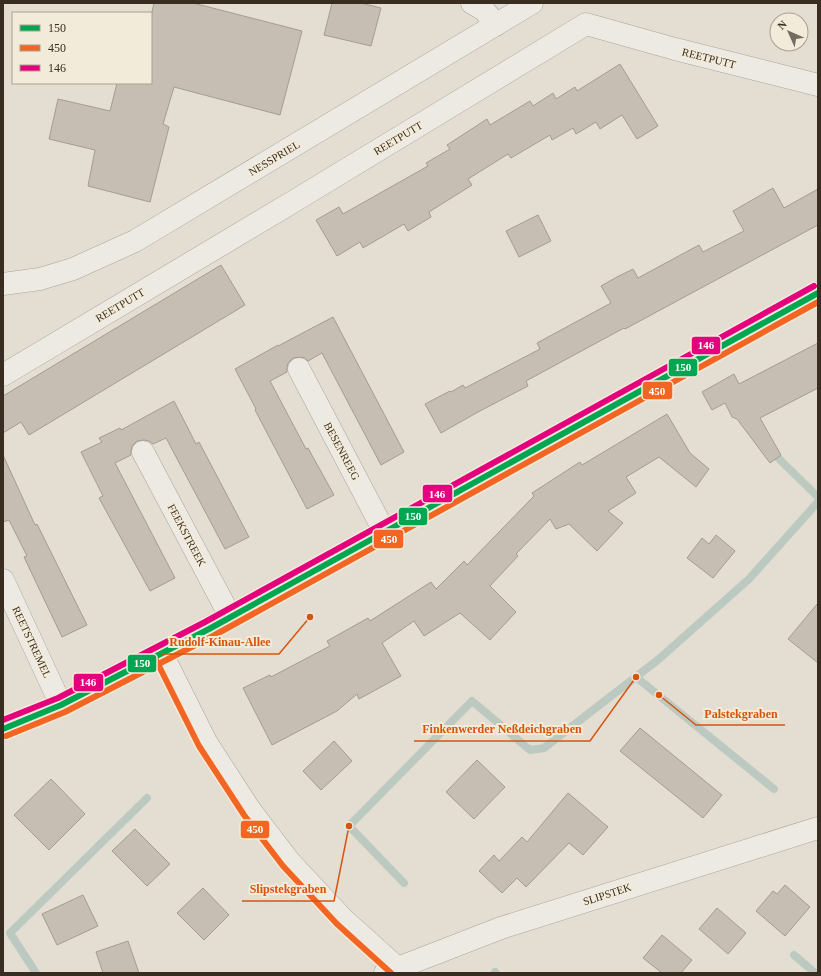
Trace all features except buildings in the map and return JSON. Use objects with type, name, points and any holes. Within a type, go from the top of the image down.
[{"type":"street","points":[[472,3],[488,14],[496,25]]},
{"type":"street","name":"NESSPRIEL","points":[[3,284],[40,279],[73,269],[135,241],[532,3]]},
{"type":"street","name":"REETPUTT","points":[[3,375],[586,24],[675,49],[818,85]]},
{"type":"street","points":[[3,729],[61,705],[231,618],[818,293]]},
{"type":"street","name":"BESENREEG","points":[[299,369],[385,533]]},
{"type":"street","name":"FEEKSTREEK","points":[[143,452],[231,618]]},
{"type":"street","name":"REETSTREMEL","points":[[3,580],[61,705]]},
{"type":"street","points":[[162,654],[206,742],[250,810],[289,861],[395,972]]},
{"type":"street","name":"SLIPSTEK","points":[[395,972],[501,928],[818,828]]},
{"type":"waterway","points":[[770,450],[818,497]]},
{"type":"waterway","points":[[404,883],[349,826],[472,701],[530,750],[544,748],[659,659],[749,579],[818,502]]},
{"type":"waterway","points":[[636,677],[774,789]]},
{"type":"waterway","points":[[36,973],[10,933],[147,798]]},
{"type":"waterway","points":[[794,955],[815,973]]},
{"type":"transit line","name":"146","points":[[3,720],[58,698],[205,622],[814,286]]},
{"type":"transit line","name":"150","points":[[3,729],[61,705],[209,629],[818,293]]},
{"type":"transit line","name":"450","points":[[6,736],[65,712],[213,636],[818,302]]},
{"type":"transit line","name":"450","points":[[155,658],[199,746],[244,815],[283,866],[337,924],[391,973]]},
{"type":"place","name":"Rudolf-Kinau-Allee","points":[[310,617]]},
{"type":"place","name":"Finkenwerder Neßdeichgraben","points":[[636,677]]},
{"type":"place","name":"Palstekgraben","points":[[659,695]]},
{"type":"place","name":"Slipstekgraben","points":[[349,826]]}]
